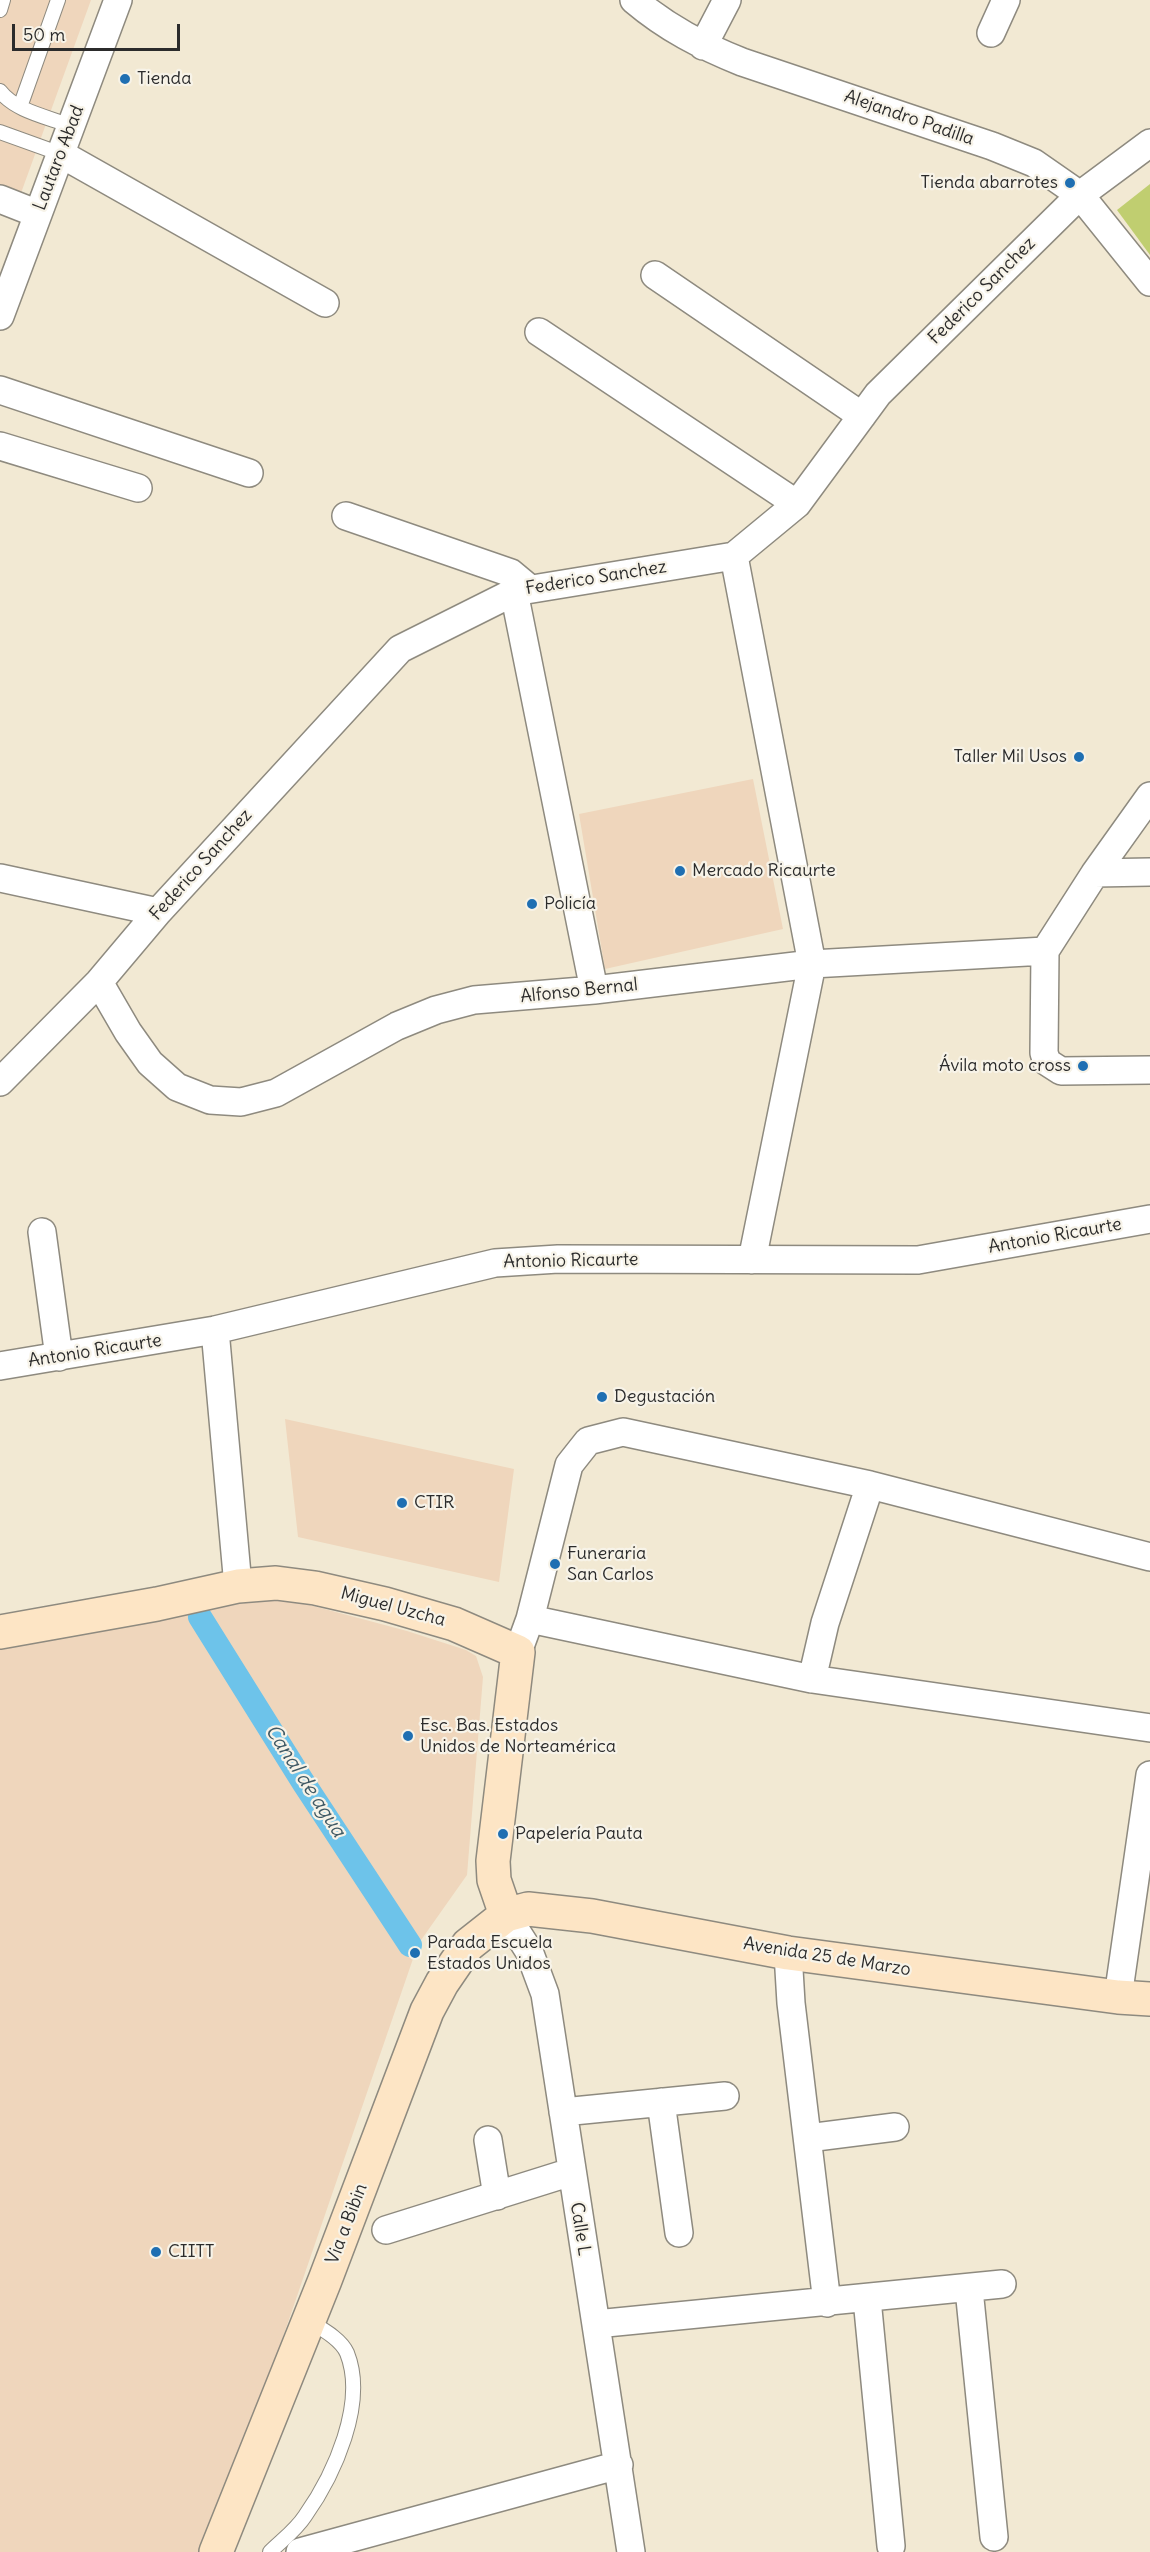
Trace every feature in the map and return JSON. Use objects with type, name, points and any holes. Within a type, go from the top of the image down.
[{"type":"main road","name":"Miguel Uzcha","points":[[0,1632],[157,1604],[238,1586],[276,1583],[315,1588],[376,1601],[454,1624],[518,1652]]},
{"type":"main road","points":[[506,1915],[494,1880],[493,1861],[518,1652]]},
{"type":"main road","name":"Avenida 25 de Marzo","points":[[506,1915],[528,1909],[566,1912],[788,1953],[1118,1998],[1150,1999]]},
{"type":"main road","name":"Via a Bibin","points":[[216,2552],[309,2321],[427,2011],[442,1983],[468,1945],[506,1915]]},
{"type":"street","name":"Lautaro Abad","points":[[0,316],[118,0]]},
{"type":"street","name":"Alejandro Padilla","points":[[634,0],[661,22],[703,46],[742,62],[1034,163],[1080,195],[1150,282]]},
{"type":"street","points":[[703,46],[727,0]]},
{"type":"street","points":[[991,33],[1006,0]]},
{"type":"street","name":"Federico Sanchez","points":[[1,1080],[99,982],[158,912],[400,649],[521,590],[734,556],[797,504],[878,394],[1080,195],[1150,143]]},
{"type":"street","points":[[61,154],[325,303]]},
{"type":"street","points":[[0,199],[38,214]]},
{"type":"street","points":[[655,275],[862,416]]},
{"type":"street","points":[[539,332],[797,504]]},
{"type":"street","points":[[0,390],[249,473]]},
{"type":"street","points":[[0,446],[138,488]]},
{"type":"street","points":[[346,516],[511,573],[521,590],[594,990]]},
{"type":"street","points":[[734,556],[812,964],[752,1260]]},
{"type":"street","points":[[1150,796],[1095,873],[1045,951],[1044,1053],[1047,1062],[1061,1071],[1150,1070]]},
{"type":"street","points":[[1095,873],[1150,873]]},
{"type":"street","points":[[0,878],[158,912]]},
{"type":"street","name":"Alfonso Bernal","points":[[99,982],[133,1040],[150,1063],[177,1087],[210,1100],[241,1102],[276,1093],[397,1026],[436,1010],[474,1000],[594,990],[812,964],[1045,951]]},
{"type":"street","name":"Antonio Ricaurte","points":[[0,1366],[215,1330],[495,1263],[558,1259],[918,1260],[1150,1219]]},
{"type":"street","points":[[42,1232],[59,1357]]},
{"type":"street","points":[[215,1330],[238,1586]]},
{"type":"street","points":[[518,1652],[530,1618],[569,1465],[588,1441],[623,1432],[870,1485],[1150,1557]]},
{"type":"street","points":[[812,1679],[825,1623],[870,1485]]},
{"type":"street","points":[[530,1618],[812,1679],[1150,1728]]},
{"type":"street","points":[[1118,1998],[1150,1774]]},
{"type":"street","name":"Calle L","points":[[506,1915],[529,1951],[545,1994],[631,2552]]},
{"type":"street","points":[[788,1953],[791,2003],[827,2302]]},
{"type":"street","points":[[563,2112],[725,2097]]},
{"type":"street","points":[[661,2102],[680,2233]]},
{"type":"street","points":[[808,2138],[895,2127]]},
{"type":"street","points":[[488,2140],[496,2196]]},
{"type":"street","points":[[386,2230],[571,2172]]},
{"type":"street","points":[[596,2324],[1002,2284]]},
{"type":"street","points":[[969,2289],[994,2537]]},
{"type":"street","points":[[867,2299],[891,2546]]},
{"type":"street","points":[[300,2552],[619,2465]]},
{"type":"lane","points":[[0,10],[3,0]]},
{"type":"lane","points":[[21,107],[58,0]]},
{"type":"lane","points":[[0,91],[6,98],[21,107],[71,126]]},
{"type":"lane","points":[[0,132],[61,154]]},
{"type":"lane","points":[[270,2552],[305,2517],[331,2469],[351,2420],[354,2381],[346,2351],[327,2331],[309,2321]]},
{"type":"shaded area","points":[[0,0],[91,0],[17,204],[0,197]]},
{"type":"shaded area","name":"Mercado Ricaurte","points":[[753,779],[783,929],[605,969],[579,814]]},
{"type":"shaded area","name":"CTIR","points":[[285,1419],[514,1469],[499,1582],[298,1537]]},
{"type":"shaded area","name":"CIITT","points":[[291,1600],[407,1631],[466,1650],[476,1656],[483,1677],[467,1875],[414,1950],[415,1953],[209,2552],[0,2552],[0,1650],[196,1611],[256,1601]]},
{"type":"green space","points":[[1150,184],[1150,255],[1117,210]]},
{"type":"waterway","name":"Canal de agua","points":[[200,1617],[303,1782],[410,1945]]},
{"type":"place","name":"Tienda","points":[[125,79]]},
{"type":"place","name":"Tienda abarrotes","points":[[1070,183]]},
{"type":"place","name":"Taller Mil Usos","points":[[1079,757]]},
{"type":"place","name":"Mercado Ricaurte","points":[[680,871]]},
{"type":"place","name":"Policía","points":[[532,904]]},
{"type":"place","name":"Ávila moto cross","points":[[1083,1066]]},
{"type":"place","name":"Degustación","points":[[602,1397]]},
{"type":"place","name":"CTIR","points":[[402,1503]]},
{"type":"place","name":"Funeraria San Carlos","points":[[555,1564]]},
{"type":"place","name":"Esc. Bas. Estados Unidos de Norteamérica","points":[[408,1736]]},
{"type":"place","name":"Papelería Pauta","points":[[503,1834]]},
{"type":"place","name":"Parada Escuela Estados Unidos","points":[[415,1953]]},
{"type":"place","name":"CIITT","points":[[156,2252]]}]
